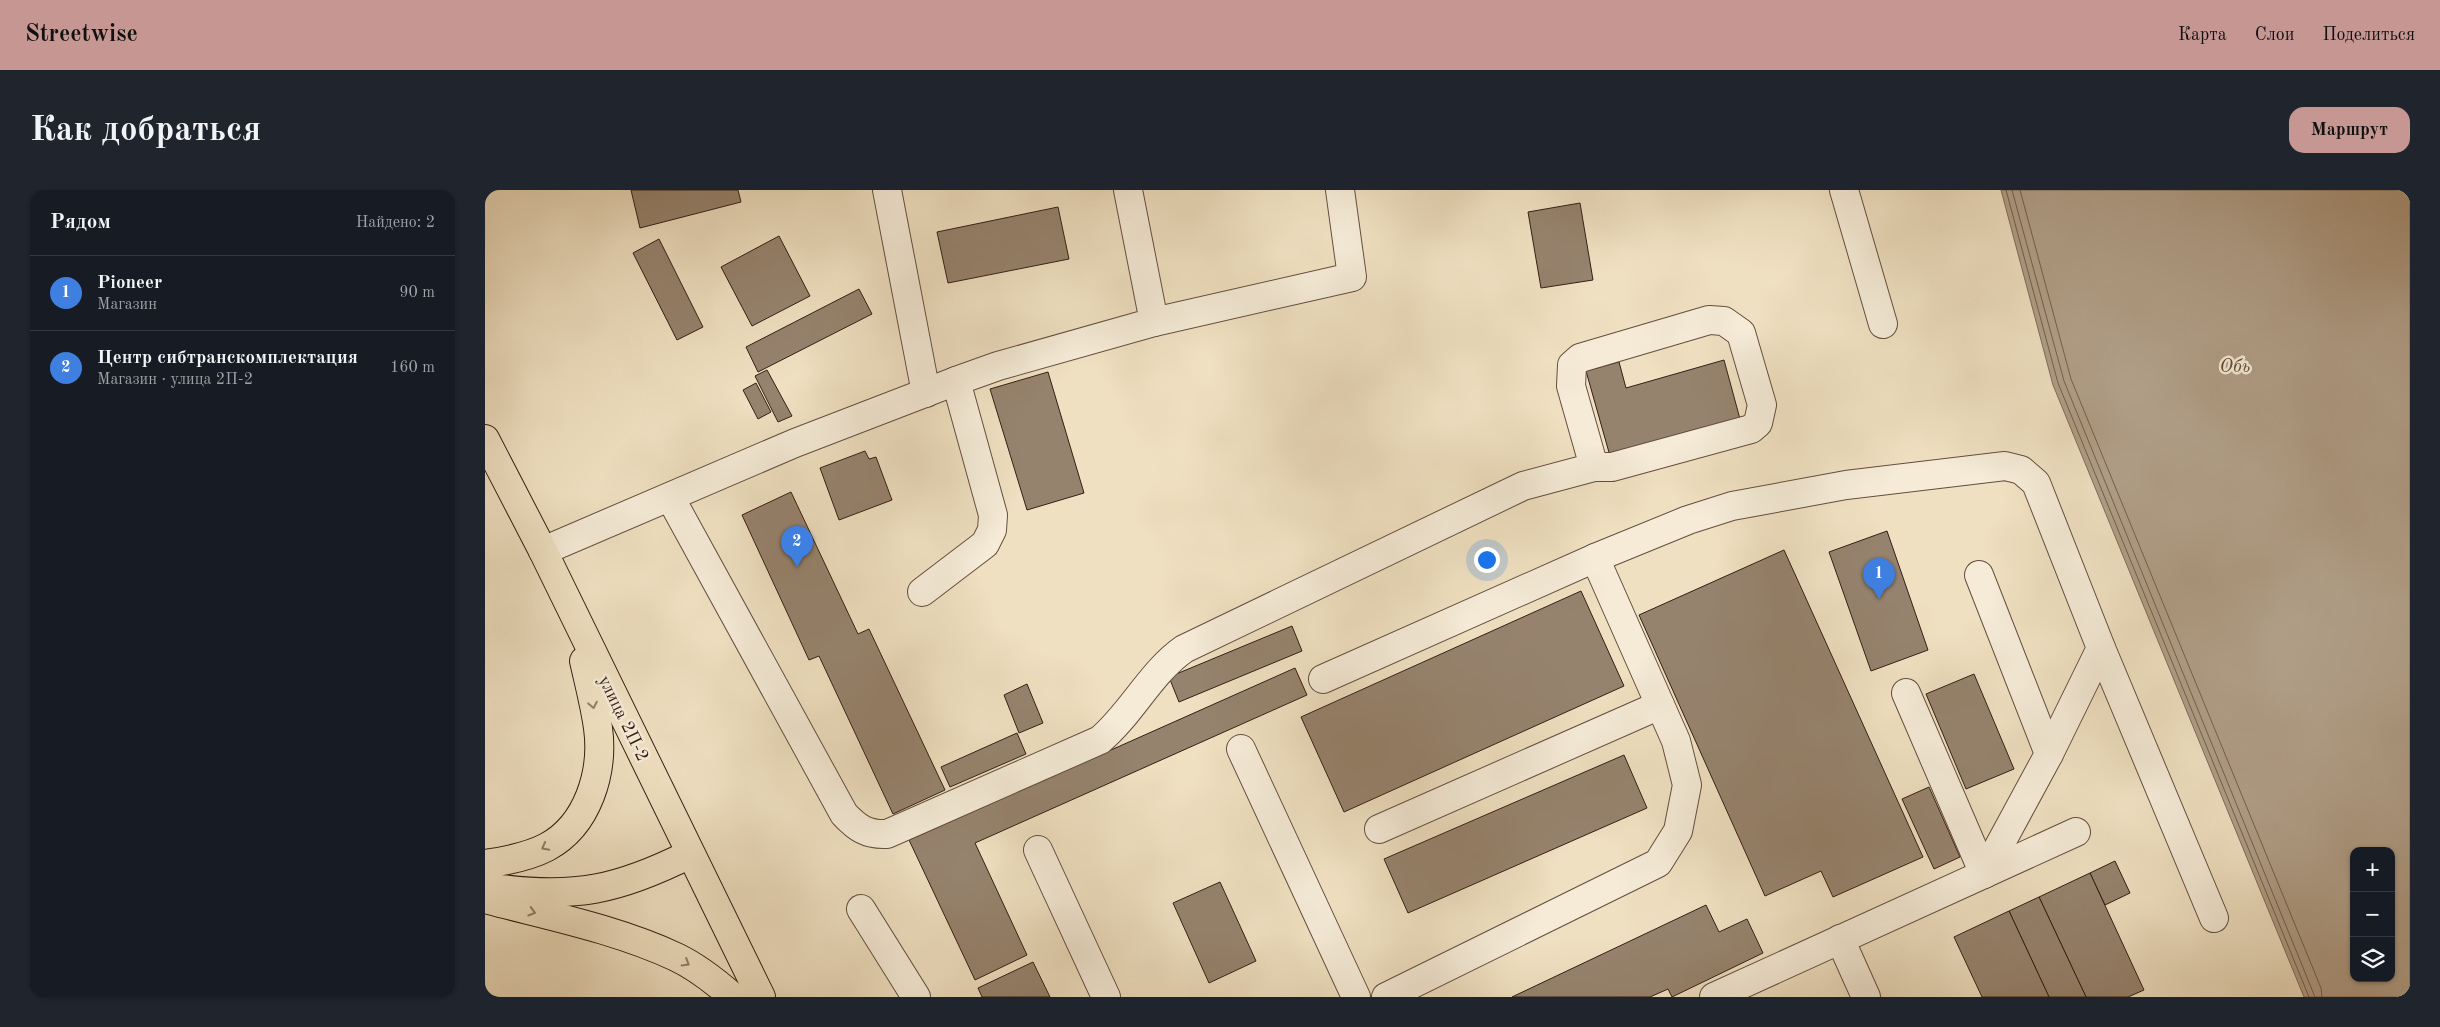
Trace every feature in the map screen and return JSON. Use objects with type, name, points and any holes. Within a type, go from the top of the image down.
[{"type":"main road","name":"улица 2П-2","points":[[485,439],[543,551],[761,997]]},
{"type":"main road","points":[[485,864],[521,858],[548,847],[573,826],[587,804],[598,770],[598,730],[577,623]]},
{"type":"main road","points":[[485,886],[555,893],[588,891],[622,884],[655,872],[690,854]]},
{"type":"main road","points":[[485,899],[637,941],[678,958],[706,975],[733,997]]},
{"type":"lane","points":[[887,190],[926,393]]},
{"type":"lane","points":[[1128,190],[1154,322]]},
{"type":"lane","points":[[543,551],[795,443],[998,366],[1154,322],[1352,277],[1340,190]]},
{"type":"lane","points":[[1844,190],[1883,324]]},
{"type":"lane","points":[[670,497],[845,814],[861,830],[874,834],[887,834],[1100,740],[1116,726],[1168,660],[1184,649],[1523,486],[1594,467],[1611,467],[1751,429],[1758,423],[1762,405],[1741,333],[1724,320],[1709,320],[1579,358],[1572,366],[1571,386],[1594,467]]},
{"type":"lane","points":[[922,592],[985,544],[992,530],[993,515],[956,381]]},
{"type":"lane","points":[[1323,679],[1595,558],[1687,520],[1732,506],[1846,485],[2005,466],[2021,470],[2036,483],[2101,648],[2214,918]]},
{"type":"lane","points":[[1386,997],[1659,863],[1678,832],[1687,785],[1676,741],[1595,558]]},
{"type":"lane","points":[[1979,575],[2049,754]]},
{"type":"lane","points":[[1984,874],[2049,754],[2101,648]]},
{"type":"lane","points":[[1906,693],[1984,874]]},
{"type":"lane","points":[[1379,829],[1660,705]]},
{"type":"lane","points":[[1241,749],[1356,997]]},
{"type":"lane","points":[[1714,997],[2076,832]]},
{"type":"lane","points":[[1038,850],[1106,997]]},
{"type":"lane","points":[[861,909],[915,997]]},
{"type":"lane","points":[[1841,940],[1866,997]]},
{"type":"water","name":"Обь","points":[[2001,190],[2410,190],[2410,997],[2304,997],[2053,385]]},
{"type":"building","points":[[631,190],[738,190],[741,202],[640,228]]},
{"type":"building","points":[[1580,203],[1593,280],[1541,288],[1528,212]]},
{"type":"building","points":[[1058,207],[1069,259],[948,283],[937,232]]},
{"type":"building","points":[[779,236],[810,296],[752,326],[721,267]]},
{"type":"building","points":[[659,239],[703,327],[677,340],[633,253]]},
{"type":"building","points":[[859,289],[872,314],[758,372],[746,347]]},
{"type":"building","points":[[1724,360],[1740,419],[1610,456],[1586,371],[1619,362],[1626,388]]},
{"type":"building","points":[[767,370],[792,416],[778,422],[755,376]]},
{"type":"building","points":[[1048,372],[1084,493],[1027,510],[990,389]]},
{"type":"building","points":[[756,383],[771,412],[758,419],[743,390]]},
{"type":"building","points":[[865,451],[869,459],[876,457],[892,500],[839,520],[820,468]]},
{"type":"building","points":[[791,492],[858,634],[869,629],[945,790],[893,814],[819,656],[809,660],[742,515]]},
{"type":"building","points":[[1887,531],[1928,650],[1871,671],[1829,552]]},
{"type":"building","points":[[1784,550],[1923,857],[1833,897],[1821,871],[1765,896],[1639,615]]},
{"type":"building","points":[[1581,591],[1624,686],[1344,812],[1301,717]]},
{"type":"building","points":[[1292,626],[1302,651],[1179,702],[1169,677]]},
{"type":"building","points":[[1295,668],[1307,695],[975,843],[1027,955],[975,980],[909,840]]},
{"type":"building","points":[[1974,674],[2014,769],[1966,789],[1926,694]]},
{"type":"building","points":[[1027,684],[1043,723],[1019,733],[1004,695]]},
{"type":"building","points":[[1017,733],[1026,754],[950,787],[941,767]]},
{"type":"building","points":[[1624,755],[1647,808],[1408,913],[1384,859]]},
{"type":"building","points":[[1929,787],[1960,857],[1934,869],[1902,799]]},
{"type":"building","points":[[2115,861],[2130,893],[2105,905],[2090,873]]},
{"type":"building","points":[[2090,873],[2144,990],[2128,997],[2086,997],[2039,897]]},
{"type":"building","points":[[1220,882],[1256,961],[1209,983],[1173,903]]},
{"type":"building","points":[[2039,897],[2086,997],[2049,997],[2009,911]]},
{"type":"building","points":[[1706,905],[1719,932],[1747,919],[1763,953],[1672,997],[1668,989],[1650,997],[1512,997]]},
{"type":"building","points":[[2009,911],[2049,997],[1982,997],[1954,937]]},
{"type":"building","points":[[1033,962],[1050,997],[982,997],[978,988]]},
{"type":"place","name":"Центр сибтранскомплектация","points":[[797,567]]},
{"type":"place","name":"Pioneer","points":[[1879,599]]}]
